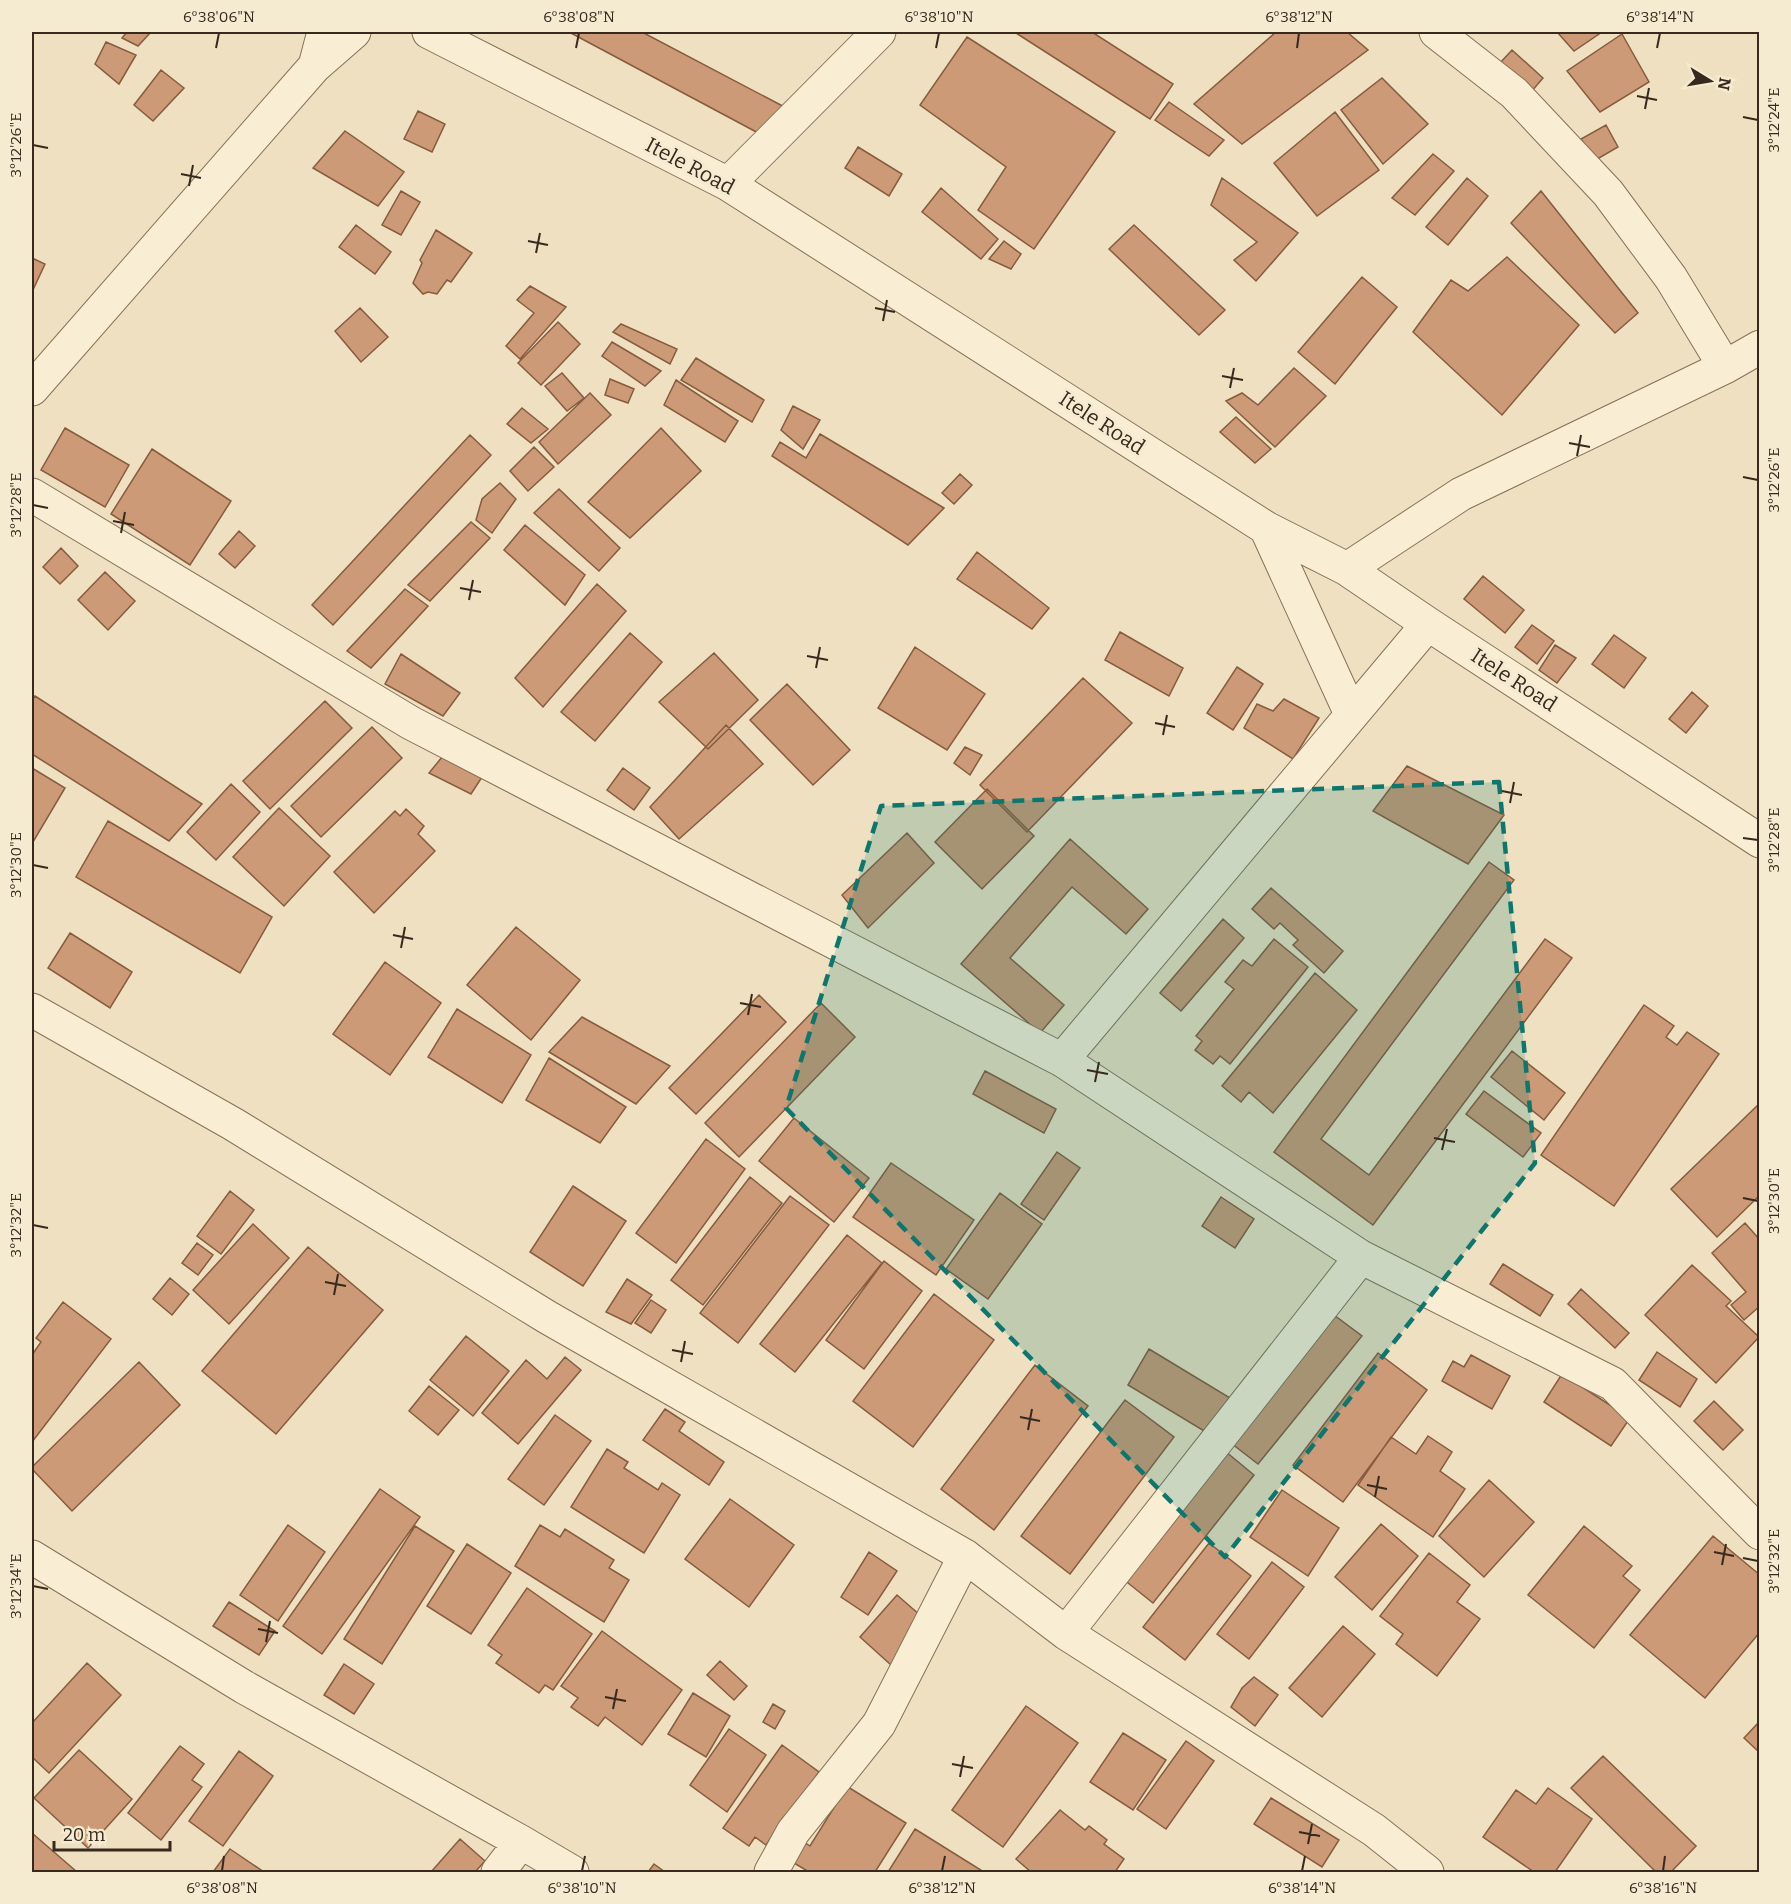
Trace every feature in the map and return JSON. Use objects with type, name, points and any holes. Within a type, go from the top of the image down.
[{"type":"street","points":[[315,66],[324,32]]},
{"type":"street","points":[[32,389],[315,66],[354,32]]},
{"type":"street","name":"Itele Road","points":[[429,32],[728,184],[1266,528],[1347,569],[1760,841]]},
{"type":"street","points":[[728,184],[879,32]]},
{"type":"street","points":[[1436,32],[1514,93],[1608,193],[1671,278],[1725,367]]},
{"type":"street","points":[[1347,569],[1461,494],[1725,367],[1760,347]]},
{"type":"street","points":[[32,495],[411,723],[1062,1060],[1361,1257],[1613,1384],[1760,1533]]},
{"type":"street","points":[[1266,528],[1352,714]]},
{"type":"street","points":[[1062,1060],[1428,624]]},
{"type":"street","points":[[32,1010],[233,1124],[547,1317],[964,1556],[1066,1633],[1374,1830],[1427,1872]]},
{"type":"street","points":[[1066,1633],[1361,1257]]},
{"type":"street","points":[[771,1872],[793,1832],[879,1724],[964,1556]]},
{"type":"street","points":[[32,1557],[244,1687],[572,1872]]},
{"type":"street","points":[[498,1872],[521,1842]]},
{"type":"highlighted area","points":[[1499,782],[1535,1163],[1225,1557],[786,1108],[881,806]]},
{"type":"building","points":[[127,32],[151,32],[138,46],[122,38]]},
{"type":"building","points":[[569,32],[642,32],[792,111],[762,135]]},
{"type":"building","points":[[1017,32],[1092,32],[1173,84],[1150,119]]},
{"type":"building","points":[[1276,32],[1347,32],[1368,50],[1242,144],[1194,104]]},
{"type":"building","points":[[1557,32],[1602,32],[1574,51]]},
{"type":"building","points":[[1622,34],[1649,82],[1600,112],[1567,71]]},
{"type":"building","points":[[967,37],[1115,132],[1034,249],[978,210],[1006,167],[920,105]]},
{"type":"building","points":[[106,42],[136,55],[119,84],[95,64]]},
{"type":"building","points":[[1512,50],[1543,78],[1531,92],[1500,63]]},
{"type":"building","points":[[161,70],[184,88],[153,121],[134,105]]},
{"type":"building","points":[[1382,78],[1428,124],[1383,164],[1341,110]]},
{"type":"building","points":[[1169,102],[1224,140],[1209,156],[1155,120]]},
{"type":"building","points":[[418,111],[445,124],[432,152],[404,139]]},
{"type":"building","points":[[1335,112],[1379,170],[1317,216],[1274,163]]},
{"type":"building","points":[[1606,125],[1618,147],[1594,161],[1581,139]]},
{"type":"building","points":[[345,131],[404,172],[378,206],[313,168]]},
{"type":"building","points":[[858,147],[902,174],[889,196],[845,168]]},
{"type":"building","points":[[1433,154],[1454,171],[1415,215],[1392,198]]},
{"type":"building","points":[[1222,178],[1298,233],[1256,281],[1234,260],[1257,242],[1211,205]]},
{"type":"building","points":[[1467,178],[1488,196],[1448,245],[1426,227]]},
{"type":"building","points":[[941,188],[998,239],[981,259],[922,212]]},
{"type":"building","points":[[401,191],[420,202],[401,235],[382,225]]},
{"type":"building","points":[[1541,191],[1638,313],[1615,333],[1511,223]]},
{"type":"building","points":[[356,225],[391,252],[375,274],[339,247]]},
{"type":"building","points":[[1134,225],[1225,310],[1199,335],[1109,249]]},
{"type":"building","points":[[436,230],[472,253],[451,282],[447,280],[437,294],[428,292],[423,294],[413,283],[422,263],[420,260]]},
{"type":"building","points":[[1004,241],[1021,254],[1011,269],[989,259]]},
{"type":"building","points":[[1507,257],[1579,325],[1502,415],[1413,332],[1451,280],[1468,291]]},
{"type":"building","points":[[32,258],[45,264],[32,292]]},
{"type":"building","points":[[1362,277],[1397,307],[1335,384],[1298,352]]},
{"type":"building","points":[[530,286],[566,307],[520,359],[506,346],[534,313],[517,300]]},
{"type":"building","points":[[360,308],[388,337],[361,362],[335,331]]},
{"type":"building","points":[[558,322],[580,344],[541,385],[518,363]]},
{"type":"building","points":[[621,324],[677,349],[670,364],[613,332]]},
{"type":"building","points":[[612,342],[661,371],[645,386],[602,356]]},
{"type":"building","points":[[696,358],[764,400],[752,422],[681,380]]},
{"type":"building","points":[[1294,368],[1326,396],[1275,447],[1226,401],[1242,393],[1258,405]]},
{"type":"building","points":[[562,373],[584,398],[567,411],[545,386]]},
{"type":"building","points":[[610,379],[634,389],[628,403],[605,395]]},
{"type":"building","points":[[676,380],[738,421],[725,442],[664,405]]},
{"type":"building","points":[[590,393],[611,415],[558,464],[539,442]]},
{"type":"building","points":[[793,406],[820,420],[803,449],[781,430]]},
{"type":"building","points":[[522,408],[548,429],[531,443],[507,424]]},
{"type":"building","points":[[1236,417],[1271,449],[1255,463],[1220,432]]},
{"type":"building","points":[[65,428],[129,465],[105,507],[41,470]]},
{"type":"building","points":[[661,428],[701,471],[630,538],[588,502]]},
{"type":"building","points":[[820,434],[944,508],[908,545],[772,456],[780,442],[806,458]]},
{"type":"building","points":[[470,435],[491,455],[333,625],[312,605]]},
{"type":"building","points":[[534,447],[554,467],[528,491],[510,471]]},
{"type":"building","points":[[152,449],[231,501],[190,565],[111,514]]},
{"type":"building","points":[[960,474],[972,485],[954,504],[942,493]]},
{"type":"building","points":[[500,483],[516,499],[492,533],[476,520],[482,499]]},
{"type":"building","points":[[559,489],[620,548],[599,571],[534,513]]},
{"type":"building","points":[[471,522],[490,538],[430,601],[408,585]]},
{"type":"building","points":[[525,525],[585,575],[565,605],[504,550]]},
{"type":"building","points":[[239,531],[255,546],[235,568],[219,554]]},
{"type":"building","points":[[61,548],[78,566],[60,584],[43,567]]},
{"type":"building","points":[[977,552],[1049,608],[1032,629],[957,579]]},
{"type":"building","points":[[105,572],[135,601],[108,630],[78,600]]},
{"type":"building","points":[[1483,576],[1524,610],[1505,633],[1464,599]]},
{"type":"building","points":[[597,584],[626,611],[543,707],[515,678]]},
{"type":"building","points":[[405,589],[428,606],[371,668],[347,651]]},
{"type":"building","points":[[1532,625],[1554,641],[1537,664],[1515,647]]},
{"type":"building","points":[[1120,632],[1183,668],[1169,696],[1105,660]]},
{"type":"building","points":[[630,633],[662,662],[595,741],[561,712]]},
{"type":"building","points":[[1614,635],[1646,658],[1624,688],[1592,664]]},
{"type":"building","points":[[1555,645],[1576,658],[1557,683],[1539,670]]},
{"type":"building","points":[[915,647],[985,694],[947,750],[878,708]]},
{"type":"building","points":[[714,653],[758,700],[708,749],[659,702]]},
{"type":"building","points":[[401,654],[460,693],[443,716],[385,684]]},
{"type":"building","points":[[1237,667],[1263,684],[1233,730],[1207,713]]},
{"type":"building","points":[[1083,678],[1132,723],[1027,832],[980,785]]},
{"type":"building","points":[[787,684],[850,750],[813,785],[750,720]]},
{"type":"building","points":[[1692,692],[1708,706],[1686,733],[1669,719]]},
{"type":"building","points":[[35,696],[202,804],[169,841],[32,754],[32,700]]},
{"type":"building","points":[[1284,699],[1319,718],[1293,759],[1244,728],[1257,704],[1273,711]]},
{"type":"building","points":[[325,701],[352,728],[270,809],[243,781]]},
{"type":"building","points":[[726,725],[763,764],[679,839],[650,807]]},
{"type":"building","points":[[372,727],[402,758],[321,837],[291,806]]},
{"type":"building","points":[[965,747],[982,755],[970,775],[954,763]]},
{"type":"building","points":[[447,751],[484,774],[471,794],[429,773]]},
{"type":"building","points":[[1407,766],[1504,815],[1468,864],[1373,811]]},
{"type":"building","points":[[32,768],[65,788],[33,842],[32,842]]},
{"type":"building","points":[[623,768],[650,788],[634,810],[607,790]]},
{"type":"building","points":[[231,784],[260,812],[216,860],[187,832]]},
{"type":"building","points":[[987,789],[1034,836],[982,889],[935,842]]},
{"type":"building","points":[[279,808],[330,856],[284,906],[233,857]]},
{"type":"building","points":[[406,809],[424,826],[418,834],[435,851],[374,913],[334,872],[395,811],[400,816]]},
{"type":"building","points":[[108,821],[272,917],[240,973],[76,877]]},
{"type":"building","points":[[907,833],[934,863],[868,928],[842,895]]},
{"type":"building","points":[[1070,839],[1148,909],[1126,934],[1072,887],[1010,958],[1064,1005],[1040,1033],[961,964]]},
{"type":"building","points":[[1489,862],[1514,880],[1321,1139],[1369,1175],[1545,939],[1572,958],[1373,1225],[1274,1152]]},
{"type":"building","points":[[1271,888],[1343,951],[1324,973],[1293,945],[1298,940],[1280,923],[1274,929],[1252,909]]},
{"type":"building","points":[[1223,919],[1244,938],[1181,1011],[1160,993]]},
{"type":"building","points":[[516,927],[580,980],[531,1040],[467,985]]},
{"type":"building","points":[[70,933],[132,972],[110,1008],[48,968]]},
{"type":"building","points":[[1274,939],[1308,967],[1230,1064],[1220,1056],[1213,1064],[1195,1050],[1202,1041],[1196,1036],[1234,989],[1225,982],[1243,960],[1252,966]]},
{"type":"building","points":[[385,962],[441,1003],[390,1075],[333,1034]]},
{"type":"building","points":[[1315,973],[1357,1010],[1273,1113],[1249,1092],[1241,1102],[1222,1086]]},
{"type":"building","points":[[759,995],[786,1022],[696,1114],[669,1088]]},
{"type":"building","points":[[821,1003],[855,1037],[739,1157],[705,1123]]},
{"type":"building","points":[[1644,1005],[1674,1026],[1666,1037],[1677,1045],[1687,1032],[1719,1054],[1614,1206],[1541,1155]]},
{"type":"building","points":[[457,1009],[531,1055],[502,1103],[428,1057]]},
{"type":"building","points":[[582,1017],[670,1066],[636,1104],[549,1052]]},
{"type":"building","points":[[1512,1051],[1565,1093],[1544,1120],[1491,1077]]},
{"type":"building","points":[[549,1058],[626,1107],[600,1143],[526,1100]]},
{"type":"building","points":[[985,1071],[1056,1109],[1044,1133],[973,1094]]},
{"type":"building","points":[[1484,1091],[1541,1133],[1523,1157],[1466,1114]]},
{"type":"building","points":[[1760,1103],[1760,1195],[1717,1237],[1671,1189]]},
{"type":"building","points":[[794,1118],[869,1178],[834,1222],[759,1161]]},
{"type":"building","points":[[706,1139],[745,1169],[676,1263],[636,1233]]},
{"type":"building","points":[[1057,1152],[1080,1168],[1044,1220],[1021,1204]]},
{"type":"building","points":[[891,1163],[974,1220],[936,1275],[853,1217]]},
{"type":"building","points":[[750,1177],[782,1203],[703,1305],[671,1280]]},
{"type":"building","points":[[573,1186],[626,1221],[583,1286],[530,1252]]},
{"type":"building","points":[[230,1191],[254,1210],[221,1254],[197,1236]]},
{"type":"building","points":[[1000,1193],[1042,1224],[988,1299],[946,1269]]},
{"type":"building","points":[[790,1196],[829,1225],[738,1343],[700,1313]]},
{"type":"building","points":[[1221,1197],[1254,1219],[1235,1248],[1202,1226]]},
{"type":"building","points":[[1745,1223],[1760,1240],[1760,1306],[1744,1320],[1731,1305],[1746,1292],[1712,1253]]},
{"type":"building","points":[[253,1224],[289,1258],[229,1324],[193,1290]]},
{"type":"building","points":[[847,1235],[882,1263],[795,1372],[760,1344]]},
{"type":"building","points":[[197,1243],[213,1255],[198,1275],[182,1263]]},
{"type":"building","points":[[308,1247],[383,1310],[276,1434],[202,1371]]},
{"type":"building","points":[[884,1261],[922,1291],[864,1369],[826,1340]]},
{"type":"building","points":[[1503,1264],[1553,1295],[1540,1316],[1490,1284]]},
{"type":"building","points":[[1692,1265],[1731,1301],[1726,1306],[1759,1337],[1716,1383],[1645,1315]]},
{"type":"building","points":[[170,1278],[189,1294],[172,1315],[153,1299]]},
{"type":"building","points":[[627,1279],[652,1295],[631,1324],[606,1312]]},
{"type":"building","points":[[1581,1289],[1629,1333],[1615,1348],[1568,1304]]},
{"type":"building","points":[[934,1294],[994,1340],[913,1447],[853,1401]]},
{"type":"building","points":[[651,1300],[666,1310],[651,1333],[635,1323]]},
{"type":"building","points":[[63,1302],[111,1339],[32,1442],[32,1355],[41,1342],[36,1338]]},
{"type":"building","points":[[1334,1315],[1362,1336],[1258,1464],[1227,1440]]},
{"type":"building","points":[[466,1336],[509,1371],[473,1416],[430,1380]]},
{"type":"building","points":[[1149,1349],[1235,1401],[1214,1437],[1128,1385]]},
{"type":"building","points":[[1657,1352],[1697,1379],[1680,1407],[1639,1380]]},
{"type":"building","points":[[1378,1353],[1427,1390],[1343,1502],[1293,1465]]},
{"type":"building","points":[[1471,1355],[1510,1376],[1492,1409],[1442,1381],[1453,1361],[1464,1367]]},
{"type":"building","points":[[565,1357],[581,1370],[518,1444],[482,1413],[526,1360],[547,1379]]},
{"type":"building","points":[[139,1362],[180,1405],[72,1511],[32,1467]]},
{"type":"building","points":[[1035,1365],[1088,1406],[994,1530],[941,1489]]},
{"type":"building","points":[[1562,1374],[1630,1418],[1611,1446],[1544,1402]]},
{"type":"building","points":[[429,1386],[459,1410],[438,1435],[409,1411]]},
{"type":"building","points":[[1125,1400],[1174,1437],[1070,1574],[1021,1536]]},
{"type":"building","points":[[1714,1401],[1743,1430],[1723,1450],[1694,1421]]},
{"type":"building","points":[[665,1409],[685,1422],[679,1431],[724,1462],[709,1485],[643,1440]]},
{"type":"building","points":[[555,1415],[591,1441],[544,1505],[508,1479]]},
{"type":"building","points":[[1428,1436],[1452,1452],[1440,1471],[1465,1489],[1433,1537],[1358,1485],[1391,1437],[1416,1454]]},
{"type":"building","points":[[607,1449],[628,1462],[624,1468],[658,1490],[662,1483],[680,1495],[644,1553],[571,1507]]},
{"type":"building","points":[[1225,1451],[1254,1475],[1153,1603],[1123,1579]]},
{"type":"building","points":[[1489,1480],[1534,1522],[1484,1577],[1439,1536]]},
{"type":"building","points":[[380,1489],[420,1517],[322,1654],[283,1626]]},
{"type":"building","points":[[1282,1490],[1339,1528],[1308,1576],[1250,1537]]},
{"type":"building","points":[[730,1499],[794,1545],[749,1607],[685,1559]]},
{"type":"building","points":[[1381,1524],[1418,1556],[1372,1610],[1335,1577]]},
{"type":"building","points":[[288,1525],[325,1552],[278,1621],[240,1595]]},
{"type":"building","points":[[540,1525],[560,1537],[565,1529],[614,1560],[609,1568],[629,1580],[604,1622],[515,1566]]},
{"type":"building","points":[[415,1526],[454,1551],[382,1664],[344,1639]]},
{"type":"building","points":[[1584,1526],[1632,1566],[1623,1576],[1640,1590],[1594,1648],[1528,1595]]},
{"type":"building","points":[[1713,1536],[1760,1575],[1760,1632],[1705,1698],[1630,1635]]},
{"type":"building","points":[[1209,1543],[1251,1576],[1185,1660],[1143,1627]]},
{"type":"building","points":[[467,1544],[511,1573],[471,1634],[427,1606]]},
{"type":"building","points":[[869,1552],[897,1571],[868,1615],[841,1597]]},
{"type":"building","points":[[1429,1553],[1470,1585],[1457,1602],[1480,1619],[1437,1676],[1396,1644],[1403,1634],[1380,1616]]},
{"type":"building","points":[[1272,1562],[1304,1587],[1249,1659],[1217,1634]]},
{"type":"building","points":[[527,1588],[592,1634],[553,1690],[545,1685],[539,1693],[496,1663],[502,1655],[488,1645]]},
{"type":"building","points":[[897,1595],[928,1622],[891,1665],[860,1637]]},
{"type":"building","points":[[229,1602],[275,1631],[259,1655],[213,1626]]},
{"type":"building","points":[[1343,1626],[1375,1654],[1322,1717],[1289,1688]]},
{"type":"building","points":[[602,1631],[682,1690],[642,1745],[605,1717],[598,1726],[571,1707],[578,1698],[561,1686]]},
{"type":"building","points":[[720,1661],[747,1686],[734,1700],[707,1675]]},
{"type":"building","points":[[87,1663],[121,1695],[49,1773],[32,1757],[32,1723]]},
{"type":"building","points":[[344,1664],[374,1684],[354,1714],[324,1695]]},
{"type":"building","points":[[1254,1677],[1278,1695],[1255,1726],[1231,1707],[1242,1688]]},
{"type":"building","points":[[693,1693],[730,1716],[706,1757],[668,1734]]},
{"type":"building","points":[[773,1704],[785,1711],[775,1729],[763,1722]]},
{"type":"building","points":[[1026,1706],[1078,1743],[1003,1847],[952,1810]]},
{"type":"building","points":[[1760,1721],[1760,1753],[1744,1738]]},
{"type":"building","points":[[729,1729],[766,1755],[727,1812],[690,1785]]},
{"type":"building","points":[[1123,1733],[1166,1760],[1133,1810],[1090,1782]]},
{"type":"building","points":[[1186,1741],[1214,1761],[1166,1829],[1137,1809]]},
{"type":"building","points":[[782,1745],[819,1772],[766,1845],[755,1837],[749,1846],[723,1828]]},
{"type":"building","points":[[180,1746],[204,1764],[192,1780],[202,1787],[161,1840],[128,1813]]},
{"type":"building","points":[[79,1750],[132,1799],[88,1848],[34,1798]]},
{"type":"building","points":[[239,1751],[273,1776],[223,1846],[189,1821]]},
{"type":"building","points":[[1603,1756],[1696,1846],[1671,1872],[1656,1872],[1571,1788]]},
{"type":"building","points":[[840,1782],[906,1823],[875,1872],[809,1872],[789,1860],[801,1840],[810,1846],[835,1806],[827,1801]]},
{"type":"building","points":[[1548,1788],[1592,1819],[1555,1872],[1534,1872],[1483,1837],[1516,1790],[1536,1804]]},
{"type":"building","points":[[1271,1798],[1339,1840],[1322,1867],[1254,1824]]},
{"type":"building","points":[[1060,1810],[1085,1830],[1089,1826],[1107,1840],[1104,1844],[1124,1859],[1115,1872],[1031,1872],[1016,1859]]},
{"type":"building","points":[[915,1829],[984,1872],[888,1872]]},
{"type":"building","points":[[32,1833],[77,1872],[32,1872]]},
{"type":"building","points":[[460,1839],[485,1861],[475,1872],[431,1872]]},
{"type":"building","points":[[230,1849],[264,1872],[213,1872]]},
{"type":"building","points":[[654,1864],[665,1872],[648,1872]]}]
